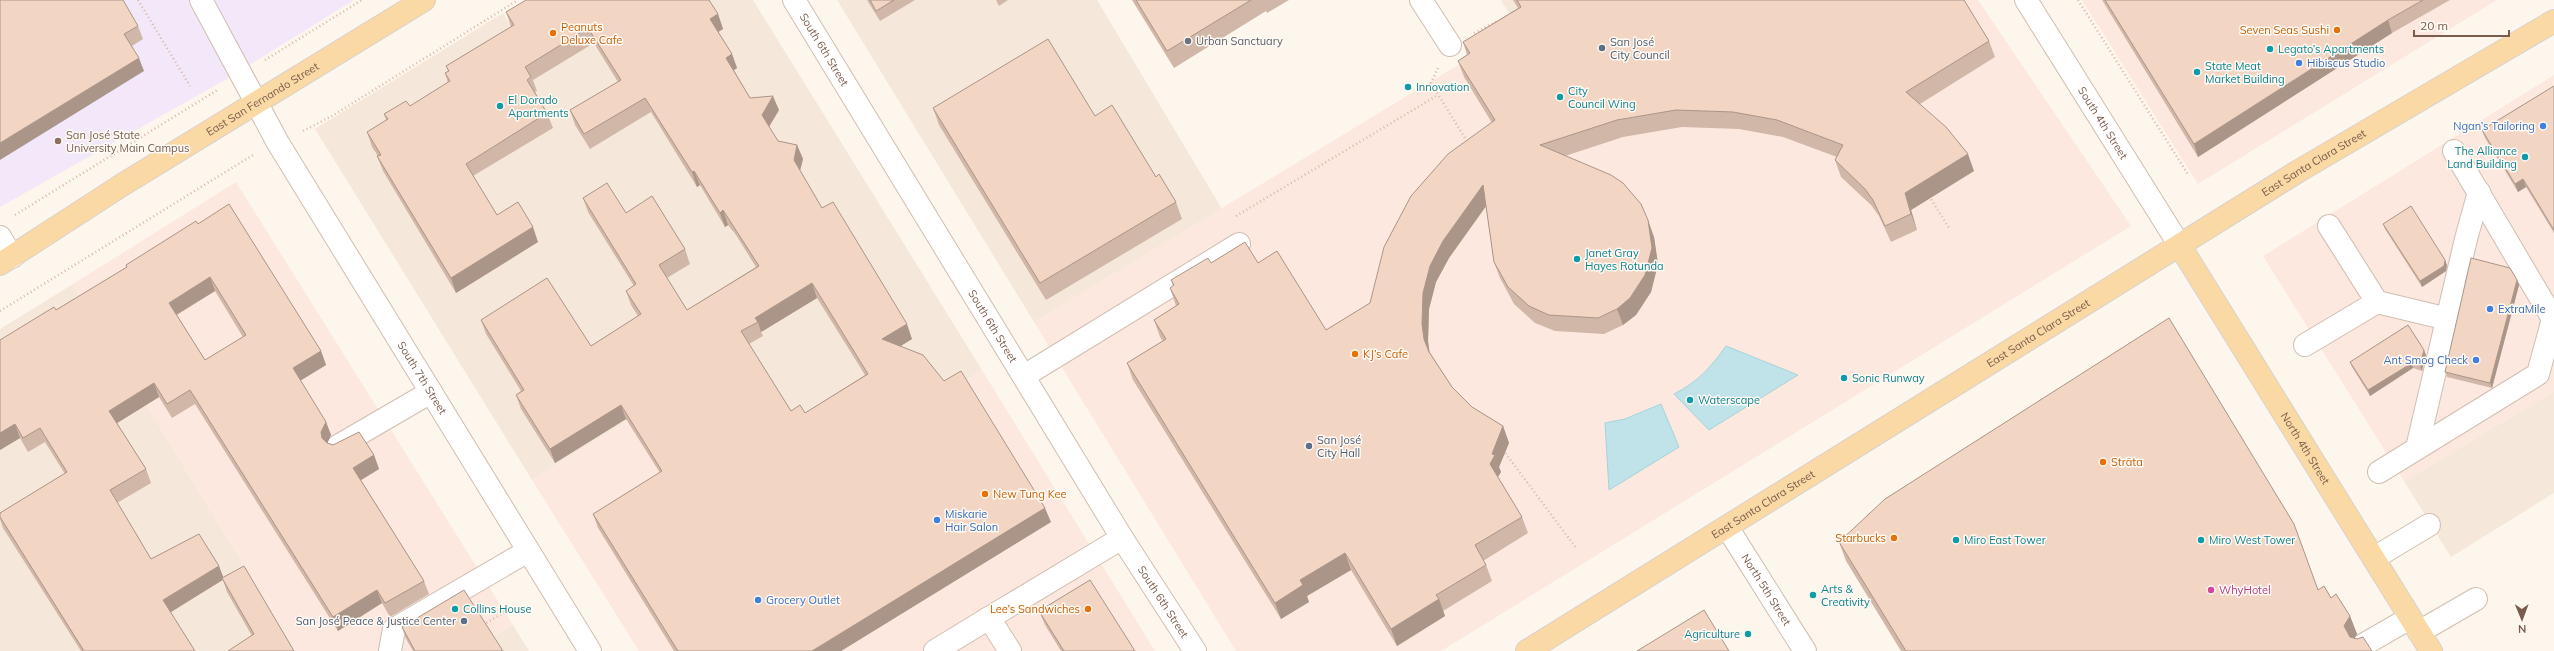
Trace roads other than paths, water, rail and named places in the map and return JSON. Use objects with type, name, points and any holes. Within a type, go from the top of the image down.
[{"type":"main road","name":"East San Fernando Street","points":[[6,260],[122,185],[424,0]]},
{"type":"main road","name":"East Santa Clara Street","points":[[1527,651],[2297,172],[2554,21]]},
{"type":"main road","name":"North 4th Street","points":[[2180,246],[2431,651]]},
{"type":"street","name":"South 7th Street","points":[[201,0],[255,104],[590,651]]},
{"type":"street","name":"South 6th Street","points":[[794,0],[1122,538],[1195,651]]},
{"type":"street","points":[[1421,0],[1450,45]]},
{"type":"street","name":"South 4th Street","points":[[2026,0],[2180,246]]},
{"type":"street","points":[[2379,472],[2538,374],[2554,319],[2454,151]]},
{"type":"street","points":[[2417,448],[2466,239],[2479,192]]},
{"type":"street","points":[[2329,226],[2377,302],[2448,319]]},
{"type":"street","points":[[0,237],[6,260]]},
{"type":"street","points":[[1024,376],[1239,244]]},
{"type":"street","points":[[2305,345],[2377,302]]},
{"type":"street","points":[[338,446],[431,392]]},
{"type":"street","points":[[2374,558],[2429,525]]},
{"type":"street","name":"North 5th Street","points":[[1728,527],[1806,651]]},
{"type":"street","points":[[935,651],[1122,538]]},
{"type":"street","points":[[390,651],[394,629],[528,551]]},
{"type":"street","points":[[2363,645],[2476,599]]},
{"type":"street","points":[[989,618],[1010,651]]},
{"type":"water","points":[[1726,346],[1798,375],[1709,430],[1674,394],[1697,379],[1715,361]]},
{"type":"water","points":[[1661,404],[1679,447],[1609,490],[1605,423],[1625,419]]},
{"type":"place","name":"Seven Seas Sushi","points":[[2337,30]]},
{"type":"place","name":"Peanuts Deluxe Cafe","points":[[553,33]]},
{"type":"place","name":"Urban Sanctuary","points":[[1188,41]]},
{"type":"place","name":"San José City Council","points":[[1602,48]]},
{"type":"place","name":"Legato’s Apartments","points":[[2270,49]]},
{"type":"place","name":"Hibiscus Studio","points":[[2299,63]]},
{"type":"place","name":"State Meat Market Building","points":[[2197,72]]},
{"type":"place","name":"Innovation","points":[[1408,87]]},
{"type":"place","name":"City Council Wing","points":[[1560,97]]},
{"type":"place","name":"El Dorado Apartments","points":[[500,106]]},
{"type":"place","name":"Ngan’s Tailoring","points":[[2543,126]]},
{"type":"place","name":"San José State University Main Campus","points":[[58,141]]},
{"type":"place","name":"The Alliance Land Building","points":[[2525,157]]},
{"type":"place","name":"Janet Gray Hayes Rotunda","points":[[1577,259]]},
{"type":"place","name":"ExtraMile","points":[[2490,309]]},
{"type":"place","name":"KJ’s Cafe","points":[[1355,354]]},
{"type":"place","name":"Ant Smog Check","points":[[2476,360]]},
{"type":"place","name":"Sonic Runway","points":[[1844,378]]},
{"type":"place","name":"Waterscape","points":[[1690,400]]},
{"type":"place","name":"San José City Hall","points":[[1309,446]]},
{"type":"place","name":"Strāta","points":[[2103,462]]},
{"type":"place","name":"New Tung Kee","points":[[985,494]]},
{"type":"place","name":"Miskarie Hair Salon","points":[[937,520]]},
{"type":"place","name":"Starbucks","points":[[1894,538]]},
{"type":"place","name":"Miro East Tower","points":[[1956,540]]},
{"type":"place","name":"Miro West Tower","points":[[2201,540]]},
{"type":"place","name":"WhyHotel","points":[[2211,590]]},
{"type":"place","name":"Arts & Creativity","points":[[1813,595]]},
{"type":"place","name":"Grocery Outlet","points":[[758,600]]},
{"type":"place","name":"Collins House","points":[[455,609]]},
{"type":"place","name":"Lee’s Sandwiches","points":[[1088,609]]},
{"type":"place","name":"San José Peace & Justice Center","points":[[464,621]]},
{"type":"place","name":"Agriculture","points":[[1748,634]]}]
